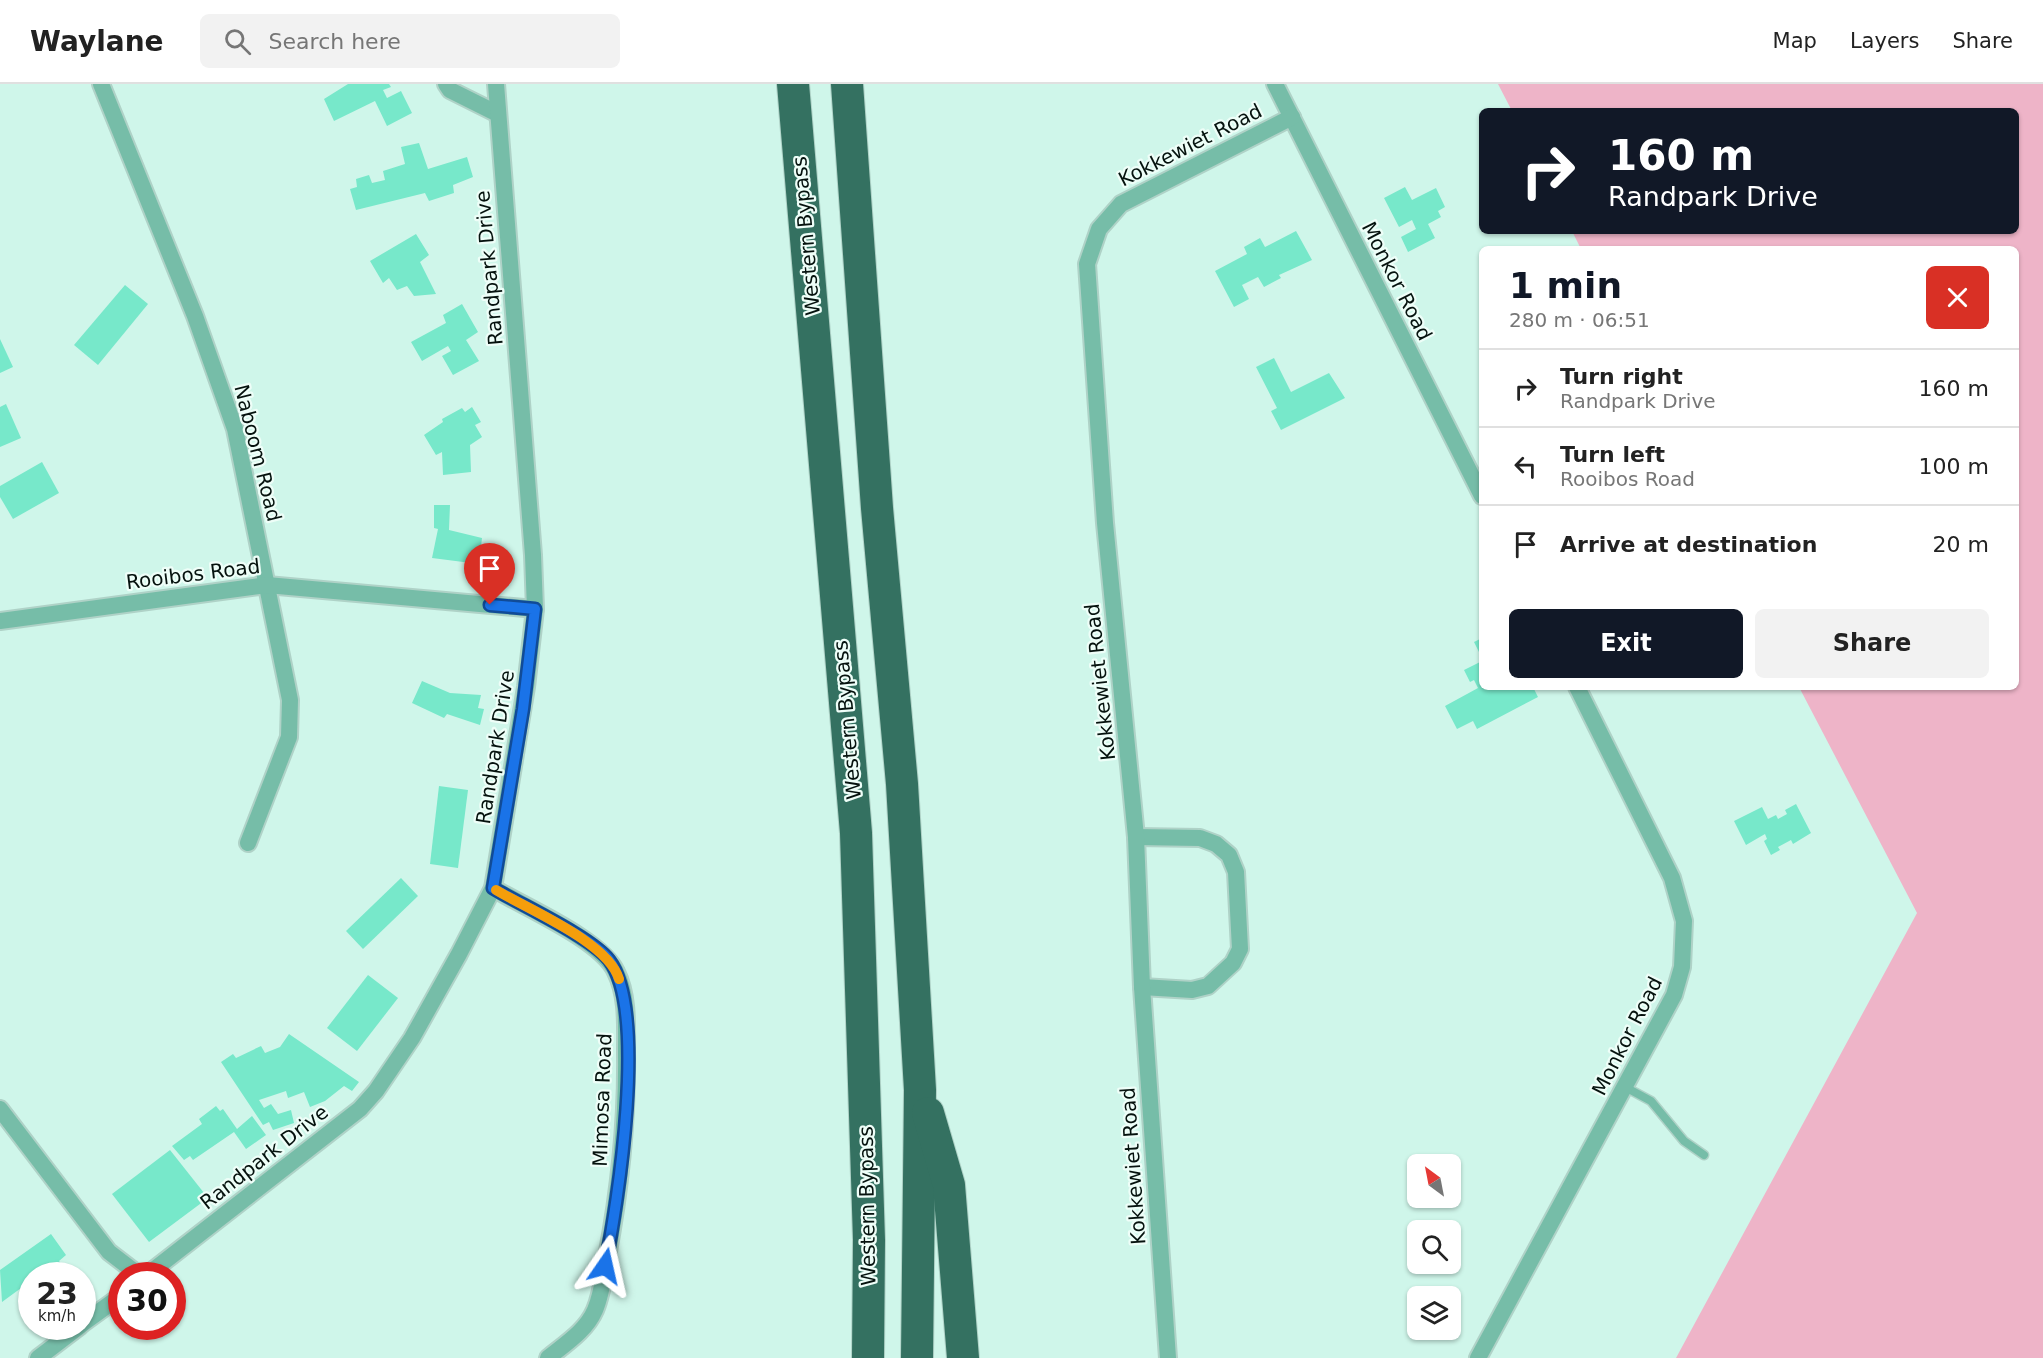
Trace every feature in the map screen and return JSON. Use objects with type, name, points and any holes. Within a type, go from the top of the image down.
[{"type":"highway","name":"Western Bypass","points":[[793,84],[856,833],[869,1240],[868,1358]]},
{"type":"highway","points":[[847,84],[877,508],[902,784],[920,1090],[917,1358]]},
{"type":"highway","points":[[920,1090],[949,1185],[963,1358]]},
{"type":"street","name":"Naboom Road","points":[[101,84],[214,367],[235,429],[290,700],[291,718],[283,758],[248,843]]},
{"type":"street","points":[[446,84],[450,90],[498,114]]},
{"type":"street","name":"Randpark Drive","points":[[164,1262],[337,1128],[376,1091],[412,1038],[493,888],[523,709],[535,609],[533,555],[496,84]]},
{"type":"street","name":"Monkor Road","points":[[1275,84],[1479,490]]},
{"type":"street","name":"Kokkewiet Road","points":[[1168,1358],[1142,987],[1136,837],[1105,523],[1087,264],[1099,229],[1120,204],[1292,117]]},
{"type":"street","name":"Rooibos Road","points":[[0,621],[267,585],[535,609]]},
{"type":"street","name":"Monkor Road","points":[[1478,1358],[1674,995],[1682,967],[1684,921],[1672,878],[1578,690]]},
{"type":"street","points":[[1136,837],[1200,838],[1216,844],[1229,855],[1236,872],[1240,949],[1233,963],[1208,986],[1192,990],[1142,987]]},
{"type":"street","name":"Mimosa Road","points":[[493,888],[585,940],[608,958],[616,972],[626,1016],[624,1150],[618,1202],[596,1309],[587,1325],[548,1358]]},
{"type":"street","points":[[0,1109],[110,1252],[123,1262]]},
{"type":"street","points":[[96,1314],[108,1305]]},
{"type":"street","points":[[38,1358],[61,1340]]},
{"type":"lane","points":[[1625,1087],[1652,1101],[1684,1141],[1704,1155]]},
{"type":"shaded area","points":[[1498,84],[2043,84],[2043,1358],[1676,1358],[1917,913],[1801,690],[2019,690],[2019,246],[1580,246],[1574,234],[2019,234],[2019,108],[1510,108]]},
{"type":"building","points":[[348,84],[389,84],[391,87],[383,90],[387,98],[401,91],[412,113],[387,126],[375,101],[334,121],[324,99]]},
{"type":"building","points":[[419,143],[428,169],[467,157],[473,177],[453,185],[454,193],[429,201],[425,193],[356,210],[350,189],[357,187],[356,179],[369,175],[372,183],[385,180],[383,171],[405,164],[401,147]]},
{"type":"building","points":[[1405,187],[1412,200],[1436,188],[1445,207],[1438,211],[1441,217],[1428,224],[1435,238],[1408,252],[1401,237],[1416,229],[1412,220],[1399,227],[1384,198]]},
{"type":"building","points":[[1296,231],[1312,260],[1279,275],[1281,278],[1264,287],[1258,277],[1242,285],[1249,299],[1234,307],[1215,271],[1247,254],[1244,247],[1260,238],[1265,247]]},
{"type":"building","points":[[416,234],[429,255],[420,262],[436,294],[414,296],[407,286],[397,290],[389,278],[383,283],[370,261]]},
{"type":"building","points":[[125,285],[148,304],[98,365],[74,345]]},
{"type":"building","points":[[462,304],[478,332],[466,340],[479,361],[453,375],[442,356],[451,351],[448,346],[422,361],[411,342],[446,323],[443,315]]},
{"type":"building","points":[[0,339],[13,367],[0,373]]},
{"type":"building","points":[[1274,358],[1291,392],[1329,373],[1345,398],[1281,430],[1271,411],[1277,408],[1256,367]]},
{"type":"building","points":[[6,404],[21,438],[0,447],[0,407]]},
{"type":"building","points":[[472,407],[481,422],[475,425],[482,437],[470,445],[471,472],[443,475],[442,452],[436,455],[424,435],[443,422],[442,419],[462,408],[465,412]]},
{"type":"building","points":[[42,462],[59,493],[13,519],[0,497],[0,486]]},
{"type":"building","points":[[434,505],[450,505],[449,530],[482,538],[479,564],[432,558],[438,529],[434,528]]},
{"type":"building","points":[[1479,640],[1479,652],[1474,642]]},
{"type":"building","points":[[1479,662],[1479,690],[1534,690],[1538,697],[1477,729],[1473,721],[1457,729],[1445,706],[1478,688],[1474,680],[1470,682],[1464,670]]},
{"type":"building","points":[[422,681],[450,693],[481,695],[478,708],[484,709],[480,725],[447,714],[444,718],[412,703]]},
{"type":"building","points":[[439,786],[468,790],[458,868],[430,864]]},
{"type":"building","points":[[1796,804],[1811,833],[1793,844],[1791,840],[1778,847],[1780,850],[1771,855],[1764,841],[1767,839],[1765,834],[1746,845],[1734,821],[1762,807],[1768,819],[1776,815],[1778,819],[1787,814],[1785,810]]},
{"type":"building","points":[[401,878],[418,896],[363,949],[346,931]]},
{"type":"building","points":[[368,975],[398,998],[357,1051],[327,1028]]},
{"type":"building","points":[[289,1034],[359,1082],[352,1091],[344,1086],[325,1101],[310,1107],[304,1092],[288,1098],[286,1091],[259,1100],[264,1108],[271,1104],[278,1114],[291,1110],[294,1123],[273,1130],[269,1122],[263,1125],[221,1062],[233,1054],[236,1058],[261,1046],[265,1053],[280,1047]]},
{"type":"building","points":[[216,1106],[220,1111],[223,1109],[237,1129],[252,1116],[266,1135],[246,1149],[234,1132],[193,1160],[190,1156],[184,1160],[172,1146],[202,1124],[199,1119]]},
{"type":"building","points":[[170,1150],[208,1198],[149,1242],[112,1194]]},
{"type":"building","points":[[51,1234],[66,1255],[60,1262],[18,1262],[18,1290],[2,1302],[0,1270]]},
{"type":"slow traffic","points":[[496,890],[585,940],[608,958],[619,979]]},
{"type":"route","points":[[490,605],[535,609],[513,776],[493,888],[597,949],[608,958],[616,972],[622,991],[626,1016],[624,1150],[618,1202],[605,1266]]}]
